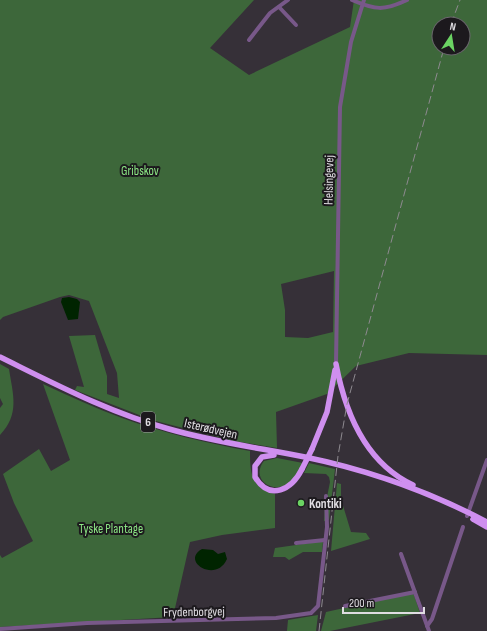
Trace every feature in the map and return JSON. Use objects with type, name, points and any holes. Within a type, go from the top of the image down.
[{"type":"highway","name":"Isterødvejen","points":[[0,357],[100,404],[162,427],[217,441],[325,462],[395,482],[487,522]]},
{"type":"highway","points":[[336,364],[327,412],[312,448],[302,469],[292,484],[287,488],[275,490],[258,482],[254,472],[258,461],[268,455],[274,455],[310,461],[395,482]]},
{"type":"highway","points":[[336,364],[339,380],[352,418],[368,448],[376,458],[395,475],[441,499]]},
{"type":"highway","name":"Isterødvejen","points":[[425,494],[441,499],[468,514],[487,527]]},
{"type":"street","points":[[249,40],[263,21],[288,0]]},
{"type":"street","points":[[352,0],[363,2],[382,9],[393,7],[407,0]]},
{"type":"street","name":"Helsingevej","points":[[336,364],[340,104],[350,42],[363,2]]},
{"type":"street","points":[[279,7],[296,25]]},
{"type":"street","points":[[468,514],[487,460]]},
{"type":"street","name":"Frydenborgvej","points":[[0,629],[87,623],[276,618],[311,613],[318,606],[325,540],[327,505],[326,496]]},
{"type":"street","points":[[427,626],[432,619],[463,527]]},
{"type":"street","points":[[296,543],[325,540]]},
{"type":"street","points":[[401,554],[429,631]]},
{"type":"street","points":[[345,606],[415,592]]},
{"type":"green space","name":"Gribskov","points":[[0,0],[254,0],[210,48],[249,75],[350,27],[354,0],[487,0],[487,355],[409,353],[356,366],[327,394],[276,412],[277,448],[234,441],[152,420],[75,390],[77,386],[84,387],[69,336],[95,335],[107,376],[107,394],[119,398],[117,373],[89,301],[69,295],[3,317],[0,320]],"holes":[[[334,271],[333,332],[308,338],[285,337],[285,310],[281,284]]]},
{"type":"green space","points":[[0,364],[9,369],[14,404],[10,419],[0,435],[0,408],[3,404],[0,398]]},
{"type":"green space","name":"Tyske Plantage","points":[[43,384],[122,418],[185,437],[250,451],[252,473],[254,478],[261,488],[275,494],[275,528],[222,535],[190,542],[173,617],[0,627],[0,555],[2,558],[33,541],[14,503],[3,474],[39,449],[51,471],[70,460]]},
{"type":"green space","points":[[277,458],[303,463],[292,481],[280,487],[274,487],[264,482],[260,473],[264,461]]},
{"type":"green space","points":[[309,463],[335,469],[329,520],[324,521],[330,482],[329,477],[326,474],[304,473]]},
{"type":"green space","points":[[337,483],[341,484],[341,499],[351,532],[366,533],[370,539],[331,551]]},
{"type":"green space","points":[[323,542],[322,552],[303,552],[289,560],[285,557],[273,557],[275,548]]},
{"type":"green space","points":[[412,593],[420,613],[330,631],[321,631],[326,612]]},
{"type":"green space","points":[[318,615],[316,631],[287,631],[288,620]]},
{"type":"shaded area","points":[[69,297],[77,299],[80,302],[78,319],[68,320],[61,302],[62,298]]},
{"type":"shaded area","points":[[202,549],[213,550],[218,554],[225,552],[227,559],[222,566],[215,570],[202,568],[197,564],[195,559],[196,554]]},
{"type":"railway","points":[[454,16],[460,0]]},
{"type":"railway","points":[[319,631],[338,456],[347,404],[442,56]]},
{"type":"place","name":"Kontiki","points":[[301,503]]}]
